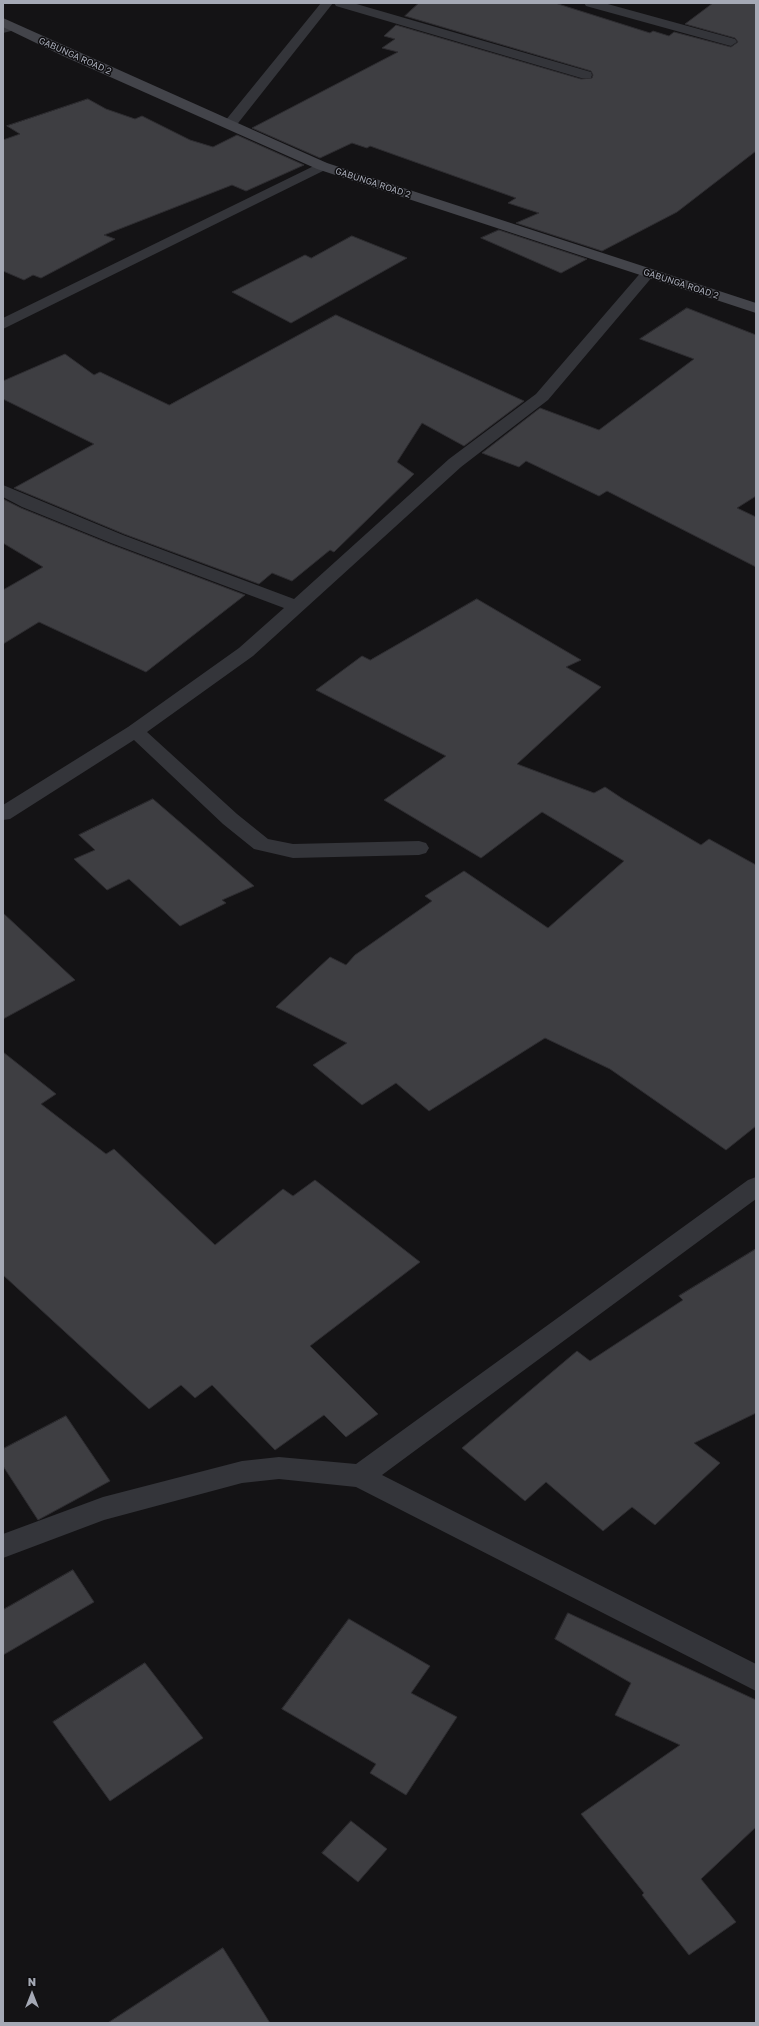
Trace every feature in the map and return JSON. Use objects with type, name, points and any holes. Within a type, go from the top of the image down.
[{"type":"street","points":[[230,124],[327,3]]},
{"type":"street","points":[[340,3],[586,75]]},
{"type":"street","points":[[590,3],[646,13],[731,42]]},
{"type":"street","name":"GABUNGA ROAD 2","points":[[6,26],[322,166],[756,308]]},
{"type":"street","points":[[3,324],[322,166]]},
{"type":"street","points":[[3,814],[135,731],[246,652],[456,463],[542,397],[648,273]]},
{"type":"street","points":[[3,490],[28,503],[117,539],[296,606]]},
{"type":"street","points":[[135,731],[230,819],[261,844],[279,850],[293,851],[419,848]]},
{"type":"street","points":[[360,1476],[756,1186]]},
{"type":"street","points":[[3,1546],[103,1509],[242,1472],[279,1468],[360,1476],[756,1678]]},
{"type":"building","points":[[419,3],[555,3],[650,33],[653,31],[669,36],[674,32],[731,47],[738,42],[735,38],[685,24],[713,3],[756,3],[756,151],[677,212],[602,251],[516,223],[539,213],[508,203],[516,198],[370,146],[367,148],[352,143],[320,158],[252,128],[398,52],[382,48],[395,39],[384,36],[396,25],[581,79],[592,78],[593,75],[591,71],[405,16]]},
{"type":"building","points":[[88,99],[106,109],[135,119],[142,116],[190,140],[213,147],[237,135],[304,165],[246,191],[232,185],[104,235],[115,239],[41,278],[33,275],[24,280],[3,271],[3,140],[20,134],[7,126]]},
{"type":"building","points":[[499,230],[587,259],[561,273],[481,238]]},
{"type":"building","points":[[352,236],[407,258],[291,323],[232,292],[305,255],[311,258]]},
{"type":"building","points":[[687,308],[756,335],[756,496],[737,508],[756,517],[756,567],[607,491],[599,496],[526,461],[519,467],[482,453],[540,408],[599,430],[694,359],[640,339]]},
{"type":"building","points":[[336,315],[524,401],[464,446],[422,423],[397,462],[414,474],[334,552],[330,550],[292,581],[272,573],[259,584],[124,534],[14,488],[94,444],[3,399],[3,381],[65,354],[94,375],[100,372],[169,405]]},
{"type":"building","points":[[3,499],[21,508],[110,544],[245,595],[146,672],[39,622],[3,644],[3,590],[43,567],[3,543]]},
{"type":"building","points":[[477,599],[581,660],[566,667],[601,687],[517,764],[594,793],[605,787],[701,845],[709,839],[756,865],[756,1126],[726,1150],[610,1069],[545,1038],[429,1111],[396,1083],[362,1105],[313,1065],[347,1043],[276,1007],[330,957],[346,965],[355,955],[432,901],[425,896],[464,871],[548,928],[624,861],[542,812],[481,858],[384,800],[446,756],[316,690],[362,656],[370,660]]},
{"type":"building","points":[[153,799],[254,886],[222,900],[226,903],[180,926],[129,879],[107,890],[74,859],[95,850],[79,835]]},
{"type":"building","points":[[3,913],[75,980],[3,1019]]},
{"type":"building","points":[[3,1052],[56,1094],[41,1104],[106,1154],[114,1149],[215,1245],[283,1189],[293,1196],[315,1180],[420,1262],[310,1346],[378,1414],[346,1437],[324,1415],[275,1450],[212,1385],[195,1398],[181,1385],[149,1409],[3,1275]]},
{"type":"building","points":[[756,1249],[756,1413],[694,1443],[720,1463],[655,1525],[632,1507],[603,1531],[546,1482],[525,1501],[462,1448],[577,1351],[590,1361],[683,1300],[679,1296]]},
{"type":"building","points":[[66,1416],[110,1481],[38,1520],[3,1466],[3,1449]]},
{"type":"building","points":[[73,1570],[94,1602],[3,1655],[3,1610]]},
{"type":"building","points":[[568,1613],[756,1700],[756,1827],[701,1879],[736,1922],[689,1955],[642,1895],[644,1893],[581,1814],[680,1745],[615,1715],[631,1683],[555,1639]]},
{"type":"building","points":[[349,1619],[430,1666],[411,1693],[457,1717],[406,1795],[370,1773],[376,1764],[282,1709]]},
{"type":"building","points":[[145,1663],[203,1738],[110,1801],[53,1722]]},
{"type":"building","points":[[351,1821],[387,1849],[358,1882],[322,1853]]},
{"type":"building","points":[[223,1948],[270,2023],[108,2023]]}]
